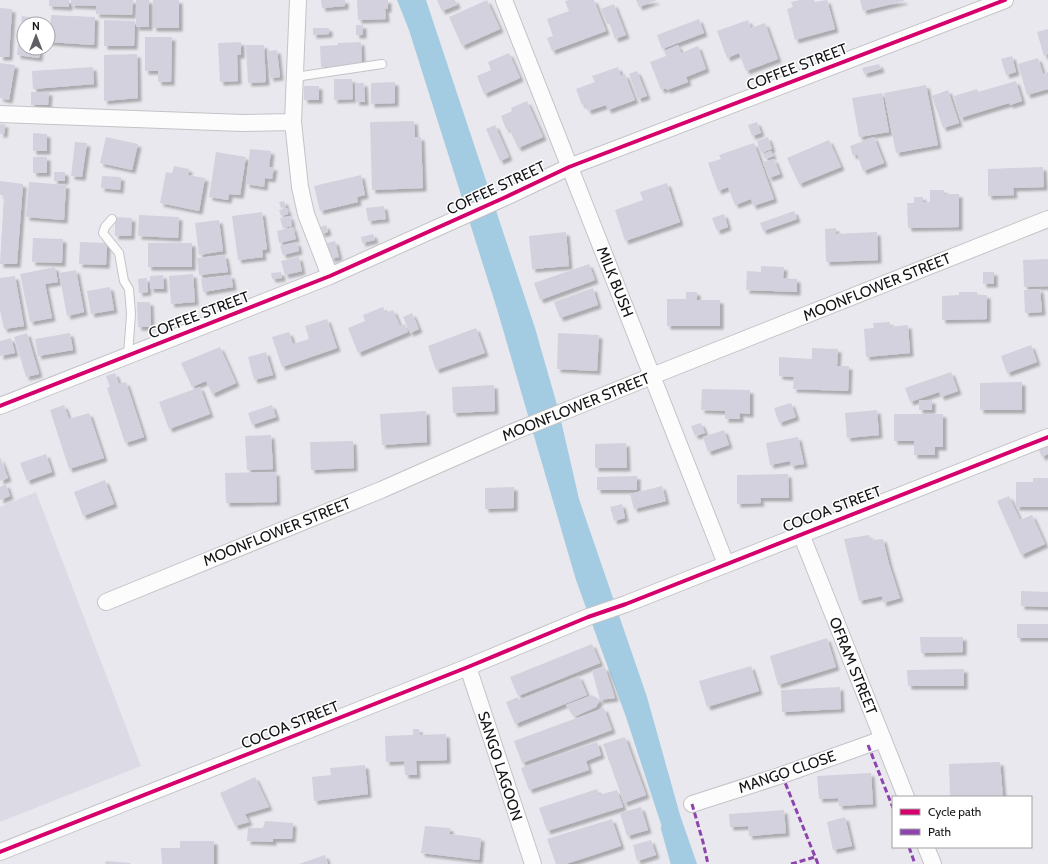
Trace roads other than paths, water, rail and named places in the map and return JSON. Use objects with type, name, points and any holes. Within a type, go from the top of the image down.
[{"type":"street","points":[[298,0],[293,122],[300,187],[304,208],[330,276]]},
{"type":"street","name":"COFFEE STREET","points":[[0,406],[330,276],[436,229],[569,167],[1005,0]]},
{"type":"street","name":"MILK BUSH","points":[[507,1],[569,167],[726,564]]},
{"type":"street","points":[[0,114],[243,123],[293,122]]},
{"type":"street","name":"MOONFLOWER STREET","points":[[106,602],[374,493],[508,434],[1048,219]]},
{"type":"street","name":"COCOA STREET","points":[[0,852],[468,667],[588,617],[626,604],[1048,437]]},
{"type":"street","name":"OFRAM STREET","points":[[801,534],[906,796]]},
{"type":"street","name":"SANGO LAGOON","points":[[468,667],[533,864]]},
{"type":"street","name":"MANGO CLOSE","points":[[692,804],[782,775],[883,739]]},
{"type":"street","points":[[926,848],[933,864]]},
{"type":"lane","points":[[295,78],[382,64]]},
{"type":"lane","points":[[112,219],[104,227],[103,234],[119,253],[123,276],[129,290],[131,314],[128,355]]},
{"type":"water","points":[[397,0],[426,0],[535,328],[559,412],[579,499],[647,697],[680,815],[697,864],[674,864],[626,717],[576,580],[497,309],[409,30]]},
{"type":"waterway","points":[[663,828],[673,864]]}]
